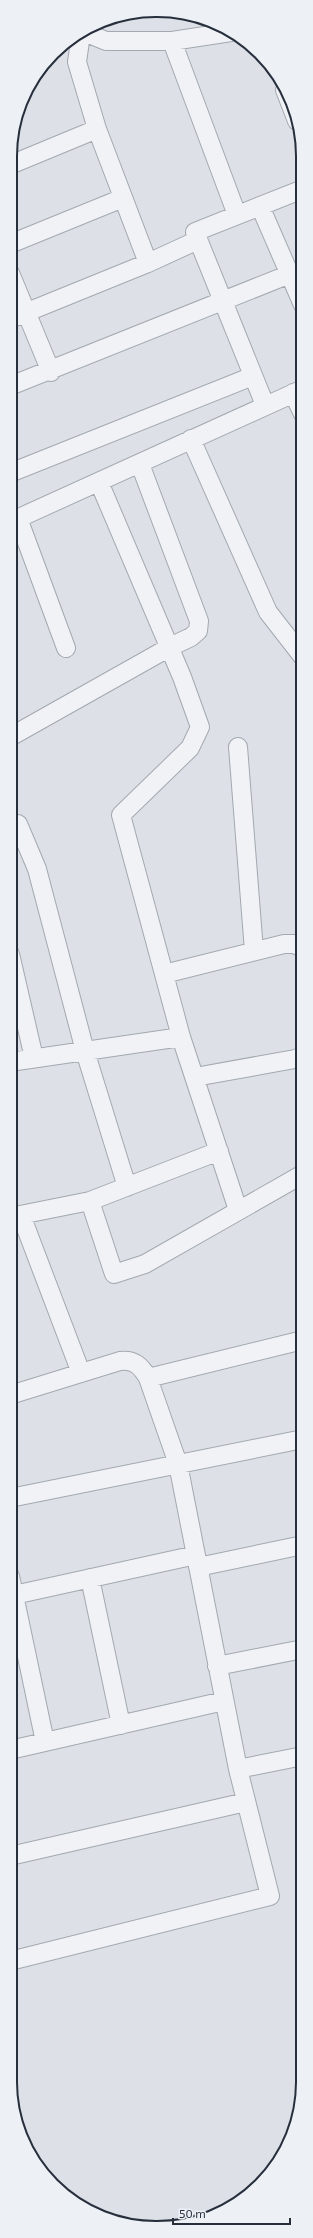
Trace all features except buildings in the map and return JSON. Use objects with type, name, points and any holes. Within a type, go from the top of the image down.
[{"type":"street","points":[[90,34],[106,40],[172,41],[222,34]]},
{"type":"street","points":[[80,40],[78,62],[97,129],[148,263]]},
{"type":"street","points":[[172,41],[237,215]]},
{"type":"street","points":[[17,161],[97,129]]},
{"type":"street","points":[[265,405],[195,232],[296,192]]},
{"type":"street","points":[[17,241],[123,198]]},
{"type":"street","points":[[260,206],[296,288]]},
{"type":"street","points":[[51,372],[18,315],[148,263],[198,240]]},
{"type":"street","points":[[17,384],[51,372],[290,274]]},
{"type":"street","points":[[17,470],[253,376]]},
{"type":"street","points":[[17,519],[296,392]]},
{"type":"street","points":[[191,439],[268,612],[296,648]]},
{"type":"street","points":[[17,733],[196,634],[199,627],[199,621],[140,464]]},
{"type":"street","points":[[99,482],[170,647],[200,727],[190,748],[121,814],[182,1037],[238,1210]]},
{"type":"street","points":[[17,527],[66,648]]},
{"type":"street","points":[[238,747],[254,951]]},
{"type":"street","points":[[18,824],[37,869],[85,1051],[127,1187]]},
{"type":"street","points":[[164,974],[284,944],[296,945]]},
{"type":"street","points":[[17,984],[34,1058]]},
{"type":"street","points":[[17,1061],[182,1037]]},
{"type":"street","points":[[195,1077],[296,1059]]},
{"type":"street","points":[[17,1216],[90,1202],[219,1151]]},
{"type":"street","points":[[90,1202],[114,1274],[145,1264],[296,1178]]},
{"type":"street","points":[[17,1218],[81,1373]]},
{"type":"street","points":[[148,1378],[296,1342]]},
{"type":"street","points":[[17,1393],[128,1360],[136,1363],[148,1378],[178,1464],[238,1769],[270,1896],[17,1959]]},
{"type":"street","points":[[17,1497],[296,1440]]},
{"type":"street","points":[[17,1594],[90,1578],[296,1546]]},
{"type":"street","points":[[90,1578],[121,1725]]},
{"type":"street","points":[[17,1640],[45,1742]]},
{"type":"street","points":[[217,1666],[296,1651]]},
{"type":"street","points":[[17,1748],[224,1701]]},
{"type":"street","points":[[238,1769],[296,1757]]},
{"type":"street","points":[[17,1854],[246,1802]]}]
